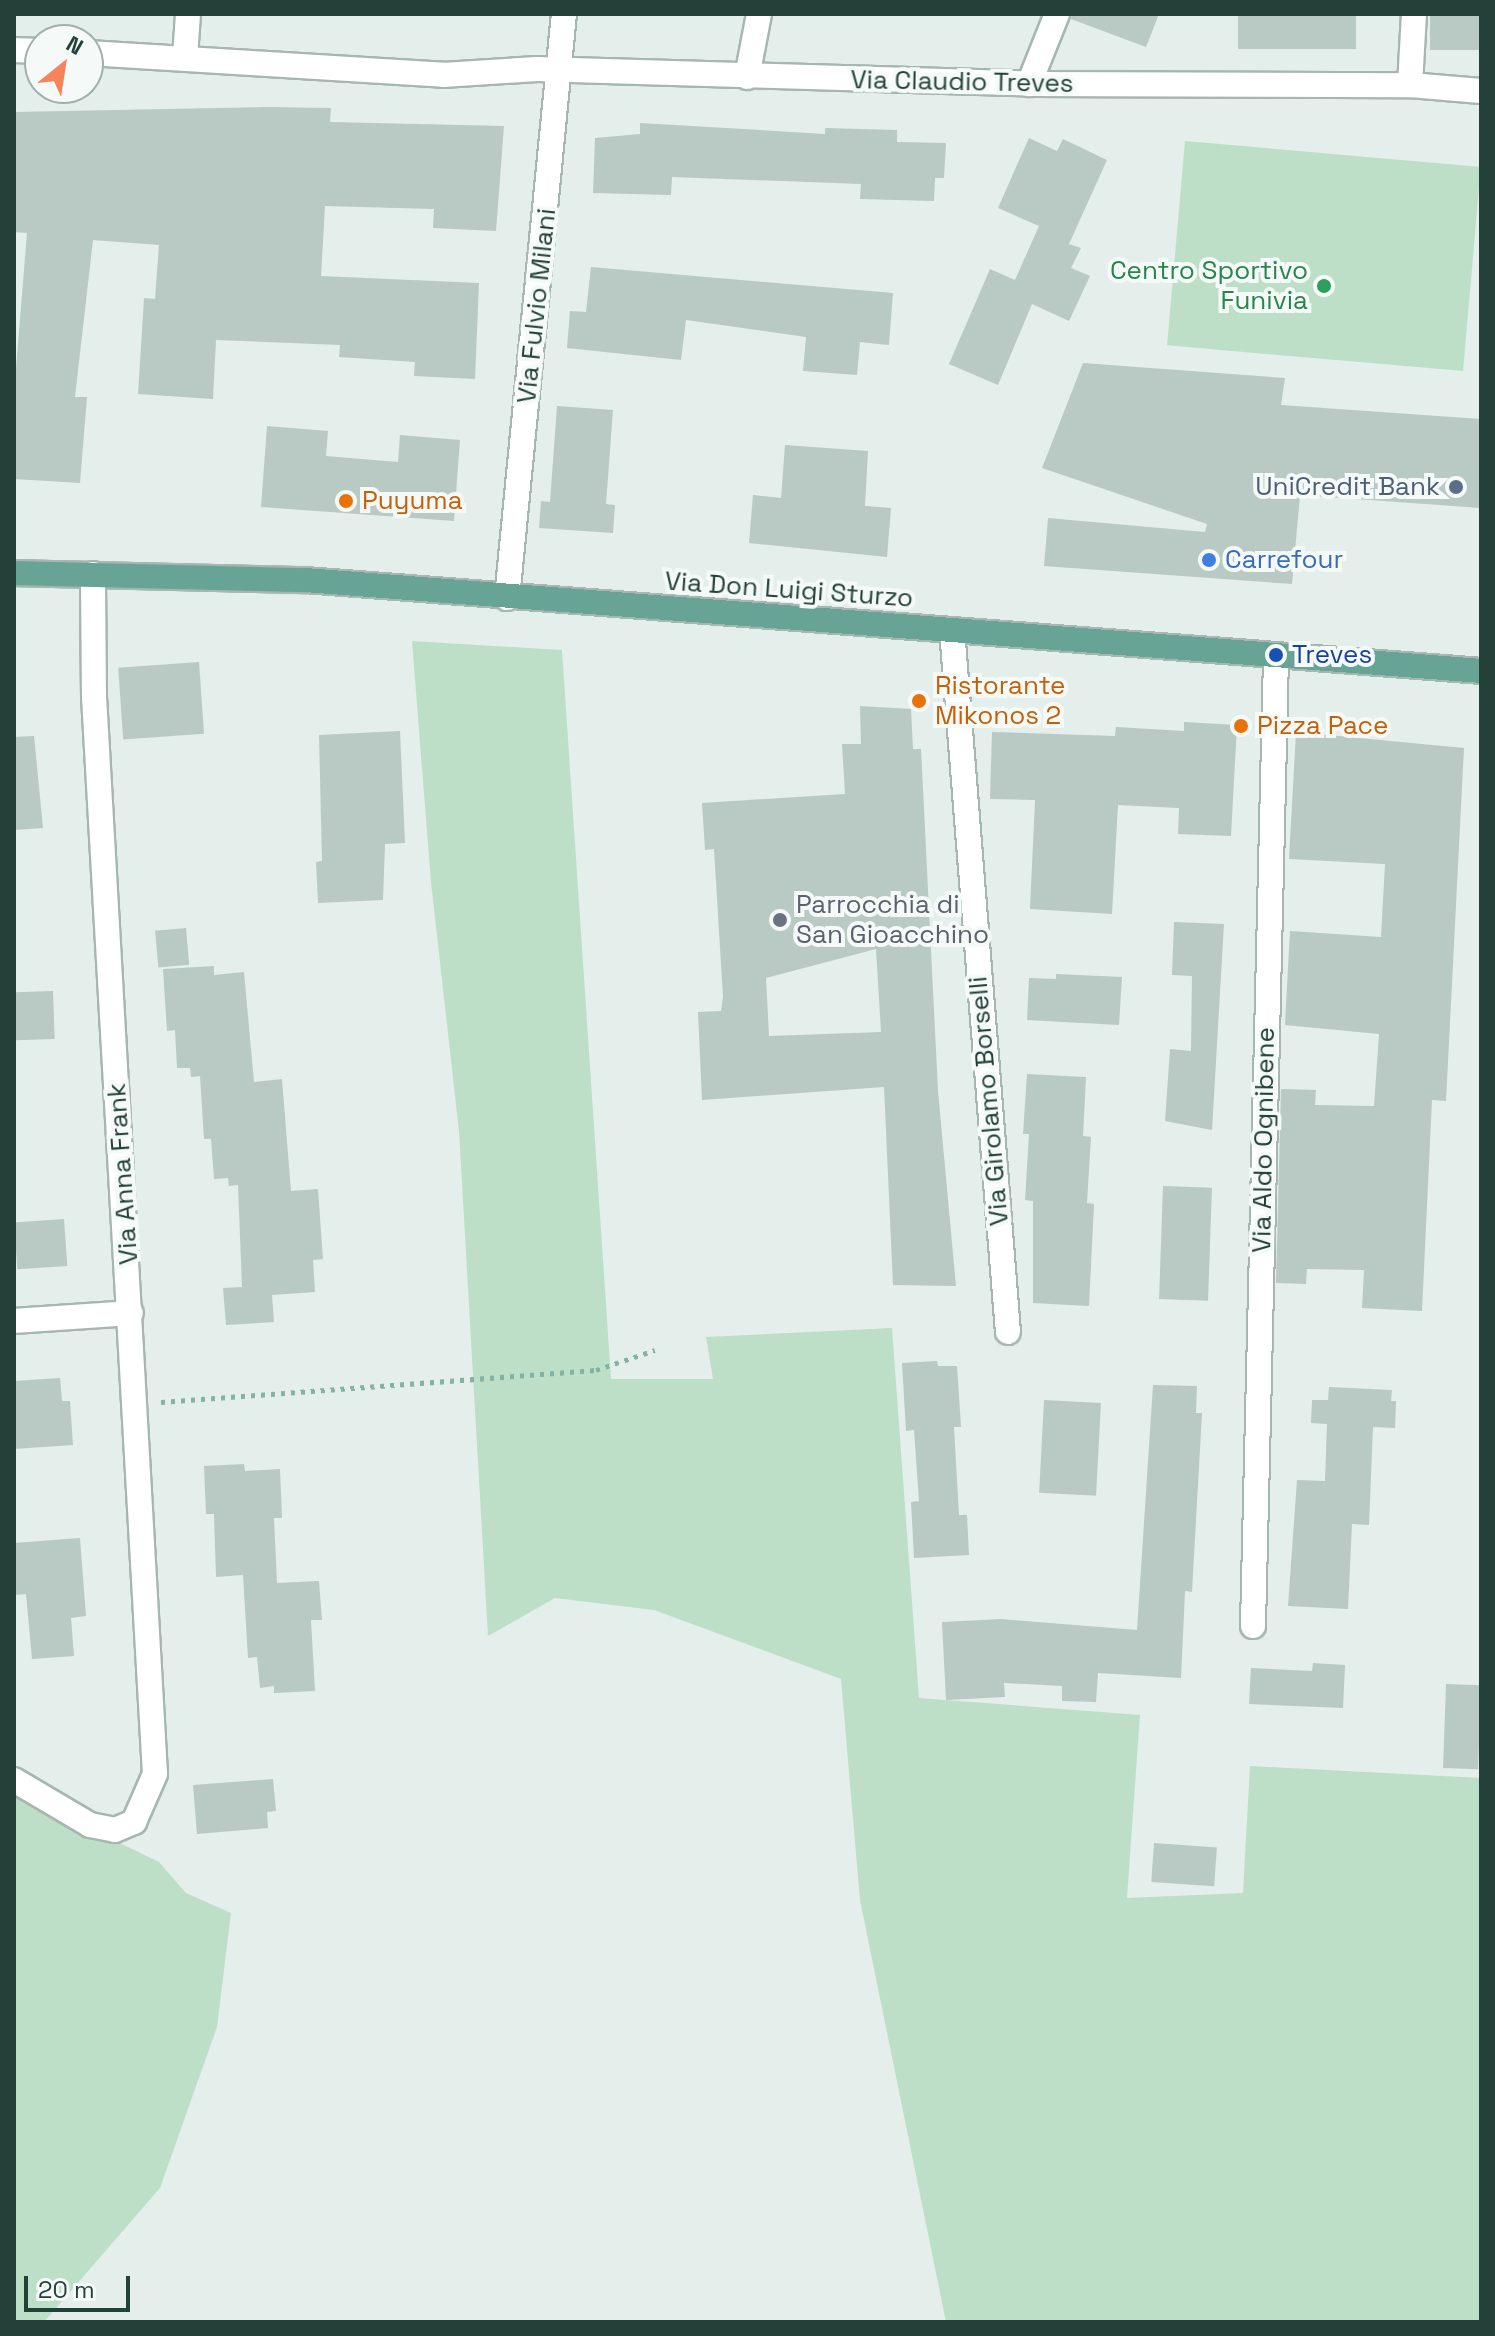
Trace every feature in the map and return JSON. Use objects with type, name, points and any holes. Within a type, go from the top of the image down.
[{"type":"main road","name":"Via Don Luigi Sturzo","points":[[14,573],[305,580],[1481,671]]},
{"type":"street","points":[[185,57],[188,14]]},
{"type":"street","name":"Via Fulvio Milani","points":[[507,598],[564,14]]},
{"type":"street","points":[[747,77],[759,14]]},
{"type":"street","points":[[1029,84],[1057,14]]},
{"type":"street","points":[[1410,85],[1414,14]]},
{"type":"street","name":"Via Claudio Treves","points":[[104,54],[443,75],[559,70],[1029,84],[1410,85],[1481,91]]},
{"type":"street","name":"Via Anna Frank","points":[[14,1780],[90,1825],[115,1830],[134,1822],[142,1811],[155,1774],[94,697],[93,574]]},
{"type":"street","name":"Via Girolamo Borselli","points":[[952,630],[1008,1332]]},
{"type":"street","name":"Via Aldo Ognibene","points":[[1253,1626],[1276,655]]},
{"type":"street","points":[[14,1321],[131,1313]]},
{"type":"path","points":[[136,1403],[596,1370],[655,1350]]},
{"type":"green space","name":"Centro Sportivo Funivia","points":[[1185,141],[1481,167],[1463,371],[1167,345]]},
{"type":"green space","points":[[412,641],[562,650],[611,1379],[713,1379],[706,1337],[892,1328],[919,1698],[1140,1715],[1127,1898],[1243,1893],[1250,1766],[1481,1778],[1481,2322],[946,2322],[860,1900],[841,1679],[654,1610],[555,1598],[488,1636],[459,1131],[431,882]]},
{"type":"green space","points":[[14,1792],[159,1862],[186,1893],[231,1913],[217,2027],[160,2188],[44,2322],[14,2322]]},
{"type":"building","points":[[1072,14],[1159,14],[1146,47],[1071,19]]},
{"type":"building","points":[[1238,14],[1356,14],[1356,49],[1238,49]]},
{"type":"building","points":[[1430,14],[1481,14],[1481,50],[1430,50]]},
{"type":"building","points":[[331,108],[330,122],[504,126],[496,231],[433,228],[434,209],[325,206],[321,276],[479,283],[475,379],[414,376],[415,362],[339,357],[340,345],[216,340],[213,399],[138,394],[144,298],[155,299],[159,245],[93,240],[75,397],[87,397],[80,483],[14,479],[14,393],[27,233],[14,232],[14,112]]},
{"type":"building","points":[[640,123],[825,134],[825,128],[897,130],[897,142],[946,143],[944,178],[935,178],[934,201],[860,199],[861,184],[672,177],[671,195],[593,193],[595,138],[640,134]]},
{"type":"building","points":[[1029,138],[1057,151],[1063,139],[1107,160],[1069,244],[1081,248],[1071,268],[1090,276],[1069,321],[1032,304],[998,385],[949,364],[990,269],[1015,280],[1039,226],[998,208]]},
{"type":"building","points":[[591,267],[893,293],[889,345],[860,342],[857,375],[803,371],[806,337],[686,320],[681,360],[567,348],[570,311],[586,312]]},
{"type":"building","points":[[1083,363],[1285,378],[1281,405],[1481,419],[1481,508],[1300,495],[1292,584],[1044,566],[1048,518],[1205,532],[1207,524],[1042,468]]},
{"type":"building","points":[[557,406],[613,410],[606,504],[615,505],[613,533],[539,528],[541,501],[550,502]]},
{"type":"building","points":[[267,426],[328,431],[326,456],[398,462],[400,435],[460,440],[454,521],[261,507]]},
{"type":"building","points":[[785,445],[868,451],[865,506],[891,508],[887,557],[749,543],[753,495],[781,498]]},
{"type":"building","points":[[199,662],[204,734],[123,739],[118,668]]},
{"type":"building","points":[[860,706],[911,709],[913,749],[921,749],[938,1091],[956,1286],[893,1285],[884,1087],[702,1100],[698,1012],[721,1011],[723,997],[714,849],[705,850],[702,803],[845,794],[842,744],[861,744]],"holes":[[[876,949],[881,1032],[769,1036],[766,978]]]},
{"type":"building","points":[[1184,722],[1237,725],[1231,836],[1178,834],[1179,808],[1118,805],[1112,914],[1030,909],[1035,800],[990,799],[992,732],[1115,736],[1116,727],[1184,731]]},
{"type":"building","points":[[400,731],[405,843],[385,844],[383,900],[318,903],[316,862],[322,861],[319,735]]},
{"type":"building","points":[[1296,732],[1464,748],[1446,1101],[1432,1100],[1422,1311],[1362,1308],[1364,1270],[1307,1269],[1306,1284],[1276,1283],[1281,1089],[1316,1090],[1315,1105],[1374,1106],[1379,1034],[1285,1025],[1290,931],[1381,937],[1385,864],[1289,859]]},
{"type":"building","points":[[34,736],[43,828],[14,830],[14,737]]},
{"type":"building","points":[[1174,922],[1224,924],[1212,1130],[1165,1121],[1170,1049],[1191,1051],[1192,976],[1172,975]]},
{"type":"building","points":[[186,928],[189,965],[158,968],[155,931]]},
{"type":"building","points":[[214,966],[214,975],[244,972],[254,1082],[282,1079],[291,1191],[318,1189],[323,1259],[313,1260],[315,1292],[272,1295],[274,1322],[226,1325],[223,1288],[242,1287],[238,1185],[229,1186],[228,1178],[214,1179],[211,1139],[204,1139],[200,1076],[191,1077],[190,1068],[177,1068],[175,1030],[167,1031],[163,969]]},
{"type":"building","points":[[1056,974],[1122,977],[1119,1025],[1027,1020],[1029,978],[1056,979]]},
{"type":"building","points":[[53,991],[55,1039],[16,1040],[14,992]]},
{"type":"building","points":[[1027,1074],[1086,1077],[1083,1136],[1091,1137],[1087,1203],[1094,1204],[1089,1306],[1033,1303],[1033,1201],[1025,1200],[1029,1134],[1023,1134]]},
{"type":"building","points":[[1163,1186],[1212,1188],[1208,1301],[1159,1299]]},
{"type":"building","points":[[64,1219],[67,1266],[17,1269],[14,1222]]},
{"type":"building","points":[[937,1361],[938,1366],[957,1366],[961,1427],[954,1427],[959,1515],[967,1515],[969,1555],[914,1558],[911,1502],[919,1501],[914,1430],[906,1431],[902,1363]]},
{"type":"building","points":[[60,1378],[62,1401],[70,1401],[73,1445],[14,1449],[14,1381]]},
{"type":"building","points":[[1153,1385],[1197,1386],[1196,1413],[1202,1413],[1192,1592],[1185,1591],[1181,1678],[1098,1673],[1096,1702],[1062,1701],[1062,1686],[1004,1683],[1005,1697],[946,1700],[942,1622],[1001,1619],[1137,1630]]},
{"type":"building","points":[[1329,1387],[1392,1390],[1391,1401],[1396,1401],[1395,1428],[1373,1427],[1369,1525],[1352,1524],[1348,1609],[1288,1606],[1297,1480],[1325,1481],[1327,1424],[1311,1423],[1312,1400],[1328,1400]]},
{"type":"building","points":[[1044,1400],[1101,1403],[1096,1496],[1039,1493]]},
{"type":"building","points":[[244,1464],[245,1471],[280,1469],[282,1518],[274,1518],[277,1583],[319,1581],[322,1620],[311,1620],[315,1691],[274,1693],[274,1686],[260,1688],[257,1657],[248,1658],[243,1575],[216,1577],[214,1514],[206,1514],[204,1466]]},
{"type":"building","points":[[80,1538],[86,1616],[71,1618],[74,1656],[32,1659],[26,1594],[14,1595],[14,1543]]},
{"type":"building","points":[[1313,1663],[1345,1665],[1343,1708],[1249,1704],[1251,1668],[1312,1671]]},
{"type":"building","points":[[1446,1684],[1481,1685],[1478,1769],[1443,1768]]},
{"type":"building","points":[[273,1779],[276,1811],[267,1812],[268,1828],[197,1834],[193,1785]]},
{"type":"building","points":[[1154,1843],[1217,1847],[1214,1886],[1151,1882]]},
{"type":"place","name":"Centro Sportivo Funivia","points":[[1324,286]]},
{"type":"place","name":"UniCredit Bank","points":[[1456,487]]},
{"type":"place","name":"Puyuma","points":[[346,501]]},
{"type":"place","name":"Carrefour","points":[[1209,560]]},
{"type":"place","name":"Treves","points":[[1276,655]]},
{"type":"place","name":"Ristorante Mikonos 2","points":[[919,701]]},
{"type":"place","name":"Pizza Pace","points":[[1241,726]]},
{"type":"place","name":"Parrocchia di San Gioacchino","points":[[780,920]]}]
